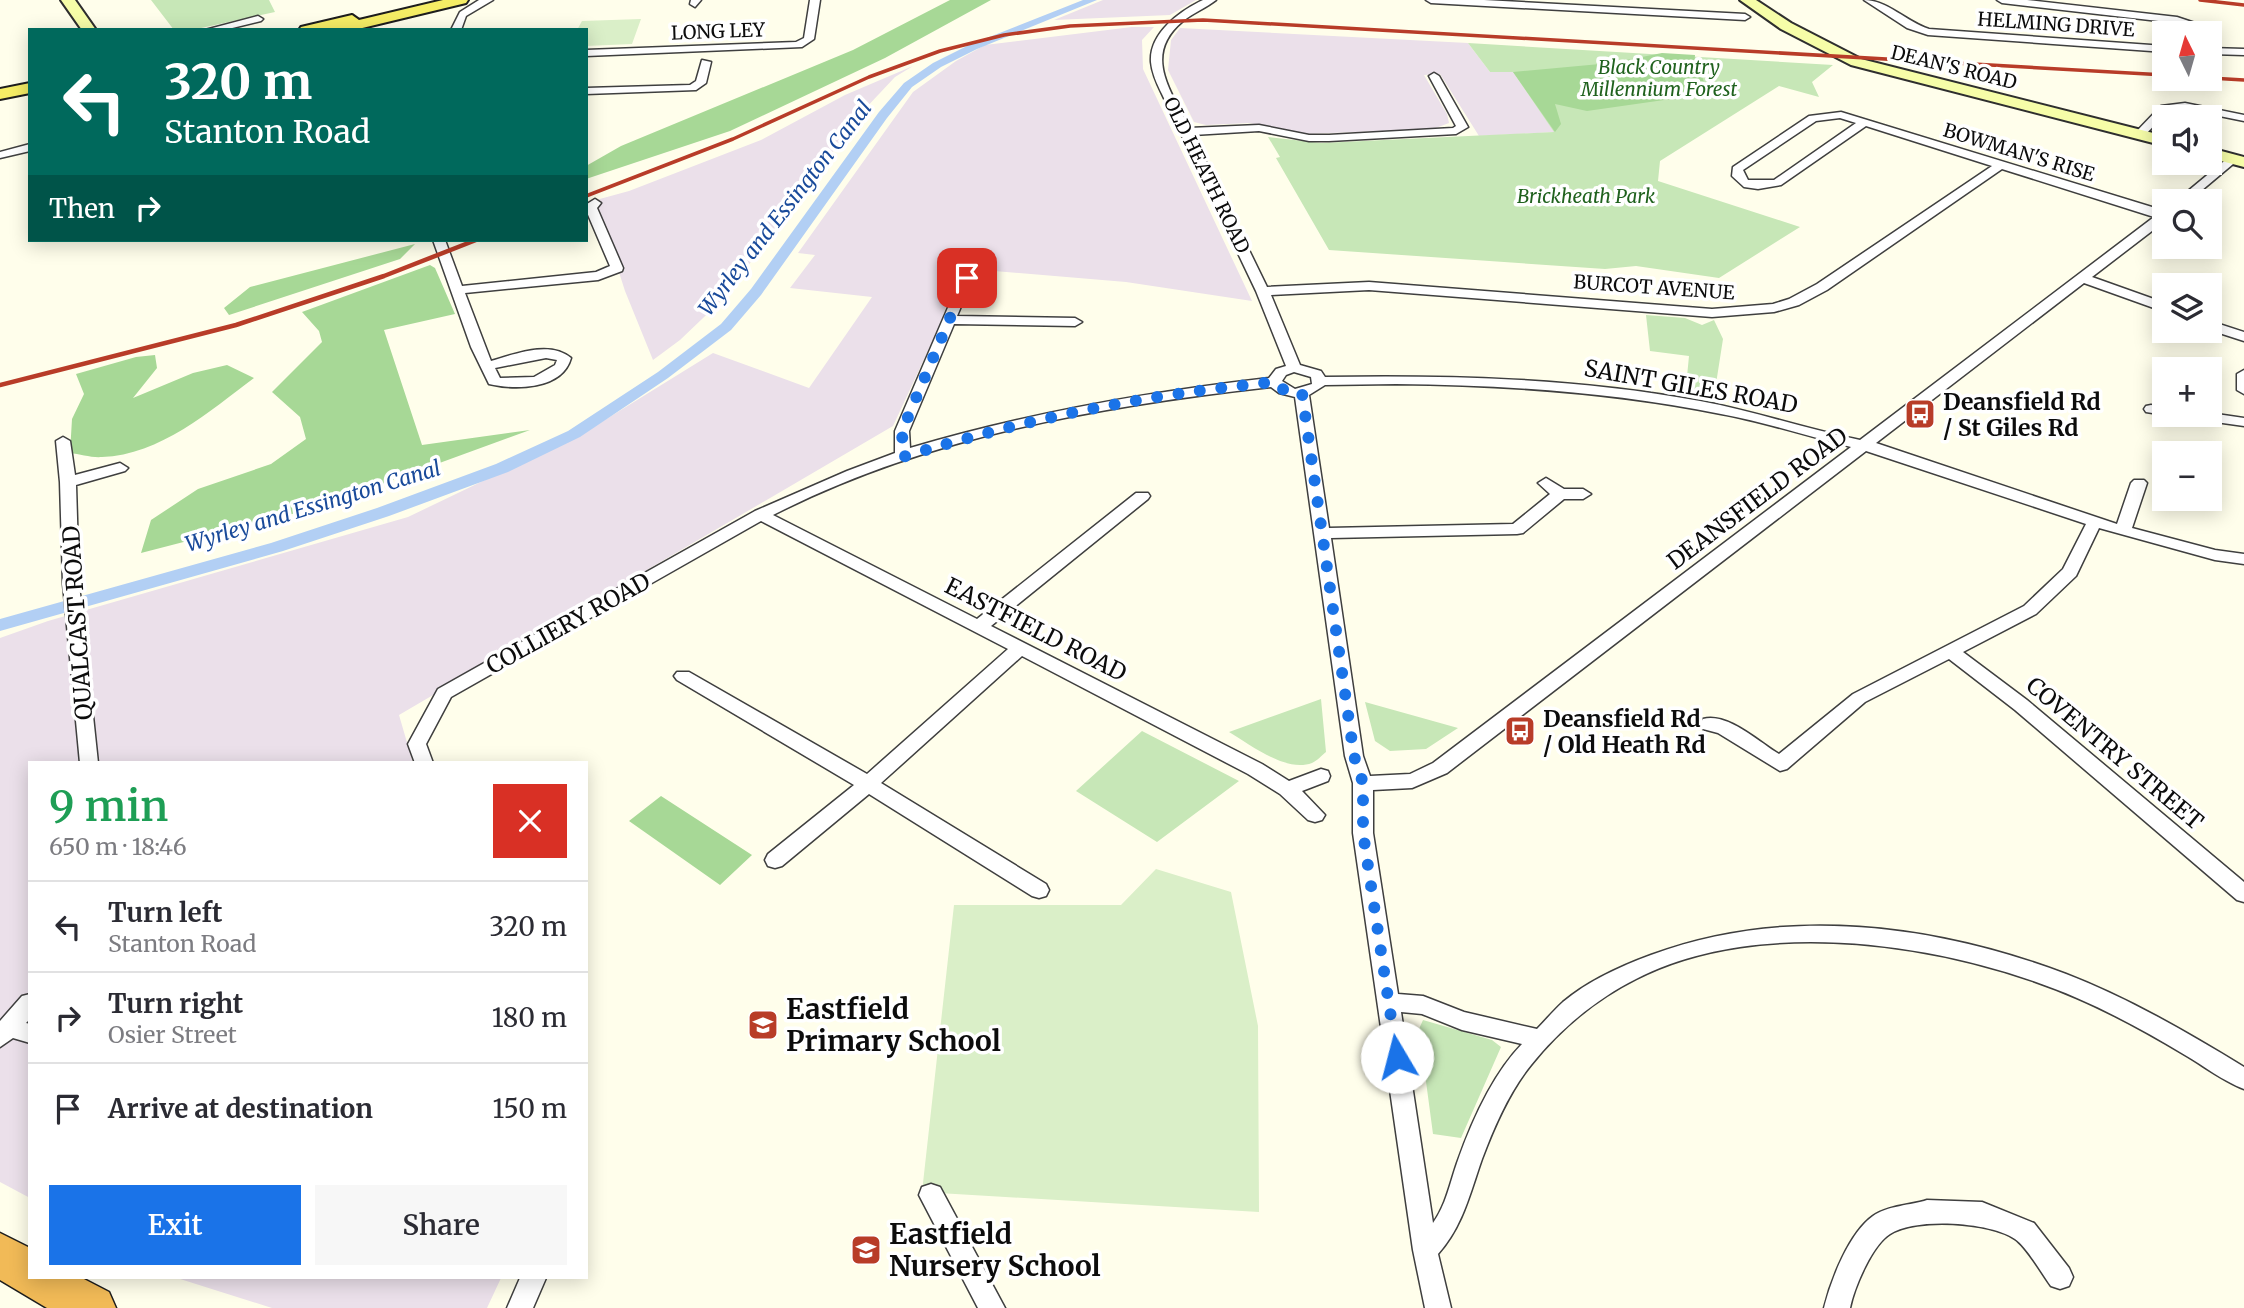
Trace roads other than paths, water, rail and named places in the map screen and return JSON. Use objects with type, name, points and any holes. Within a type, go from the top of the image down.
[{"type":"highway","points":[[0,1255],[28,1274]]},
{"type":"highway","points":[[35,1279],[52,1291]]},
{"type":"main road","points":[[325,28],[364,24],[433,0]]},
{"type":"main road","points":[[344,28],[461,0]]},
{"type":"main road","points":[[0,94],[28,88]]},
{"type":"street","points":[[68,0],[88,28]]},
{"type":"street","points":[[456,28],[466,10],[488,0]]},
{"type":"street","name":"LONG LEY","points":[[588,53],[798,45],[809,39],[816,0]]},
{"type":"street","name":"OLD HEATH ROAD","points":[[1211,0],[1187,12],[1166,35],[1155,53],[1156,64],[1167,94],[1263,291],[1294,368]]},
{"type":"street","points":[[1431,0],[1745,17]]},
{"type":"street","name":"DEAN'S ROAD","points":[[1747,0],[1786,26],[1856,62],[2152,138]]},
{"type":"street","name":"HELMING DRIVE","points":[[1869,0],[1910,26],[1928,32],[2152,48]]},
{"type":"street","points":[[2002,0],[2180,21]]},
{"type":"street","points":[[219,28],[258,19]]},
{"type":"street","points":[[2222,45],[2231,52]]},
{"type":"street","points":[[2222,52],[2244,52]]},
{"type":"street","points":[[588,92],[692,88],[701,83],[706,62]]},
{"type":"street","points":[[1186,132],[1259,128],[1309,138],[1329,138],[1456,131],[1462,127],[1458,117],[1434,76]]},
{"type":"street","points":[[2140,135],[2165,108],[2194,107],[2244,118]]},
{"type":"street","name":"BOWMAN'S RISE","points":[[1864,123],[1777,183],[1744,183],[1738,176],[1737,169],[1813,118],[1828,114],[1840,115],[2152,211]]},
{"type":"street","points":[[0,155],[28,148]]},
{"type":"street","points":[[2199,189],[2239,160]]},
{"type":"street","name":"BURCOT AVENUE","points":[[1263,291],[1368,286],[1712,313],[1774,309],[1822,287],[2001,165]]},
{"type":"street","points":[[457,290],[598,276],[617,268],[592,207],[595,203]]},
{"type":"street","name":"DEANSFIELD ROAD","points":[[1363,783],[1412,781],[1440,768],[2152,224]]},
{"type":"street","points":[[440,242],[457,290],[494,381],[512,383],[551,376],[559,372],[564,358],[545,354],[488,366]]},
{"type":"street","points":[[903,457],[902,431],[967,278]]},
{"type":"street","points":[[2083,278],[2152,303]]},
{"type":"street","points":[[950,320],[1075,322]]},
{"type":"street","points":[[2222,329],[2244,337]]},
{"type":"street","points":[[1294,368],[1312,372],[1320,381],[1316,389],[1302,393],[1284,390],[1275,382],[1279,373],[1294,368]]},
{"type":"street","points":[[2244,374],[2244,390]]},
{"type":"street","name":"SAINT GILES ROAD","points":[[1320,381],[1440,378],[1528,383],[1623,393],[1784,424],[1845,443],[1877,448],[2123,531],[2176,546],[2244,559]]},
{"type":"street","name":"COLLIERY ROAD","points":[[423,761],[417,744],[444,693],[761,515],[821,487],[982,432],[1083,408],[1184,391],[1275,382]]},
{"type":"street","points":[[1302,393],[1354,756],[1363,783],[1363,833],[1425,1250],[1438,1308]]},
{"type":"street","points":[[2222,419],[2244,422]]},
{"type":"street","name":"QUALCAST ROAD","points":[[63,440],[68,482],[71,584],[89,761]]},
{"type":"street","points":[[68,482],[120,468]]},
{"type":"street","points":[[1546,483],[1560,494],[1583,494]]},
{"type":"street","points":[[2123,531],[2139,483]]},
{"type":"street","points":[[1321,533],[1517,529],[1560,494]]},
{"type":"street","points":[[978,627],[1142,496]]},
{"type":"street","name":"EASTFIELD ROAD","points":[[761,515],[1255,769],[1287,789],[1315,816]]},
{"type":"street","points":[[1709,724],[1724,728],[1780,764],[1859,698],[2030,610],[2070,572],[2095,522]]},
{"type":"street","points":[[775,860],[868,784],[1019,649]]},
{"type":"street","name":"COVENTRY STREET","points":[[1951,652],[2021,705],[2244,894]]},
{"type":"street","points":[[683,676],[868,784],[1039,890]]},
{"type":"street","points":[[1287,789],[1321,776]]},
{"type":"street","points":[[1425,1250],[1448,1222],[1474,1150],[1509,1079],[1540,1039],[1586,997],[1614,979],[1669,955],[1752,937],[1815,932],[1919,943],[1978,954],[2034,972],[2105,1001],[2166,1030],[2244,1079]]},
{"type":"street","points":[[1389,1002],[1423,1005],[1462,1021],[1540,1039]]},
{"type":"street","points":[[13,1033],[28,1007]]},
{"type":"street","points":[[931,1195],[992,1308]]},
{"type":"street","points":[[1837,1308],[1841,1290],[1859,1252],[1882,1224],[1927,1212],[1982,1214],[2025,1231],[2060,1277]]},
{"type":"street","points":[[520,1308],[533,1279]]},
{"type":"waterway","name":"Wyrley and Essington Canal","points":[[0,625],[277,547],[383,512],[502,468],[574,434],[663,375],[726,327],[756,292],[883,115],[908,85],[937,65],[973,47],[1092,0]]},
{"type":"railway","points":[[2200,0],[2244,5]]},
{"type":"railway","points":[[588,195],[733,139],[869,77],[940,51],[1004,35],[1070,26],[1203,20],[2152,74]]},
{"type":"railway","points":[[2222,79],[2244,80]]},
{"type":"railway","points":[[0,385],[236,325],[384,276],[471,242]]},
{"type":"place","name":"Deansfield Rd / St Giles Rd","points":[[1920,414]]},
{"type":"place","name":"Deansfield Rd / Old Heath Rd","points":[[1520,731]]},
{"type":"place","name":"Eastfield Primary School","points":[[763,1025]]},
{"type":"place","name":"Eastfield Nursery School","points":[[866,1250]]},
{"type":"park label","name":"Black Country Millennium Forest","points":[[1659,78]]},
{"type":"park label","name":"Brickheath Park","points":[[1586,196]]}]
